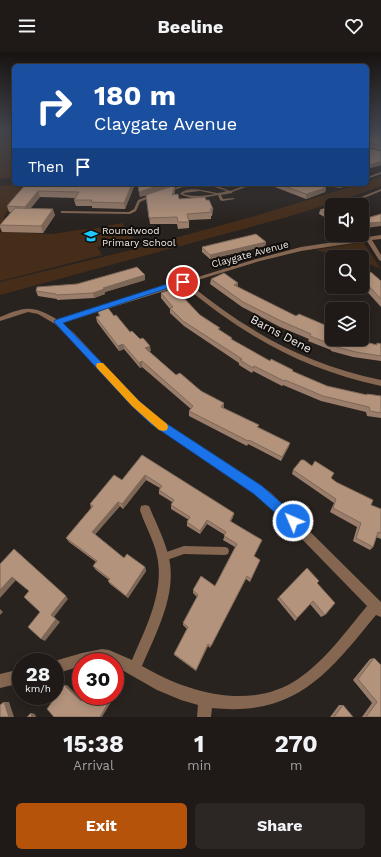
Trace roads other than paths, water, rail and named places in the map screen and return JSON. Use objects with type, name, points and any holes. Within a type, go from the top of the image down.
[{"type":"street","points":[[369,177],[381,173]]},
{"type":"street","points":[[328,186],[346,186]]},
{"type":"street","points":[[361,198],[381,190]]},
{"type":"street","name":"Claygate Avenue","points":[[369,238],[381,237]]},
{"type":"street","points":[[369,240],[381,258]]},
{"type":"street","name":"Claygate Avenue","points":[[58,322],[258,260],[301,249],[344,242]]},
{"type":"street","name":"Barns Dene","points":[[183,282],[224,314],[273,344],[327,369],[381,382]]},
{"type":"street","points":[[0,319],[28,310],[40,312],[58,322],[72,335],[135,404],[155,421],[266,495],[378,608],[320,671],[296,689],[267,700],[236,704],[206,701],[182,694],[160,684],[135,668],[109,656],[91,658],[64,665]]},
{"type":"street","points":[[135,668],[154,624],[165,585],[164,557],[145,510]]},
{"type":"street","points":[[0,681],[12,678]]},
{"type":"street","points":[[204,717],[206,701]]},
{"type":"lane","points":[[165,193],[179,186]]},
{"type":"lane","points":[[215,186],[231,192]]},
{"type":"lane","points":[[219,194],[193,190],[183,192],[181,194],[193,196],[219,194],[231,192],[246,186]]},
{"type":"lane","points":[[219,194],[222,200],[233,200]]},
{"type":"lane","points":[[62,212],[130,213],[135,210],[137,203],[141,200],[158,195]]},
{"type":"lane","points":[[164,557],[184,550],[225,551]]},
{"type":"place","name":"Roundwood Primary School","points":[[91,236]]}]
